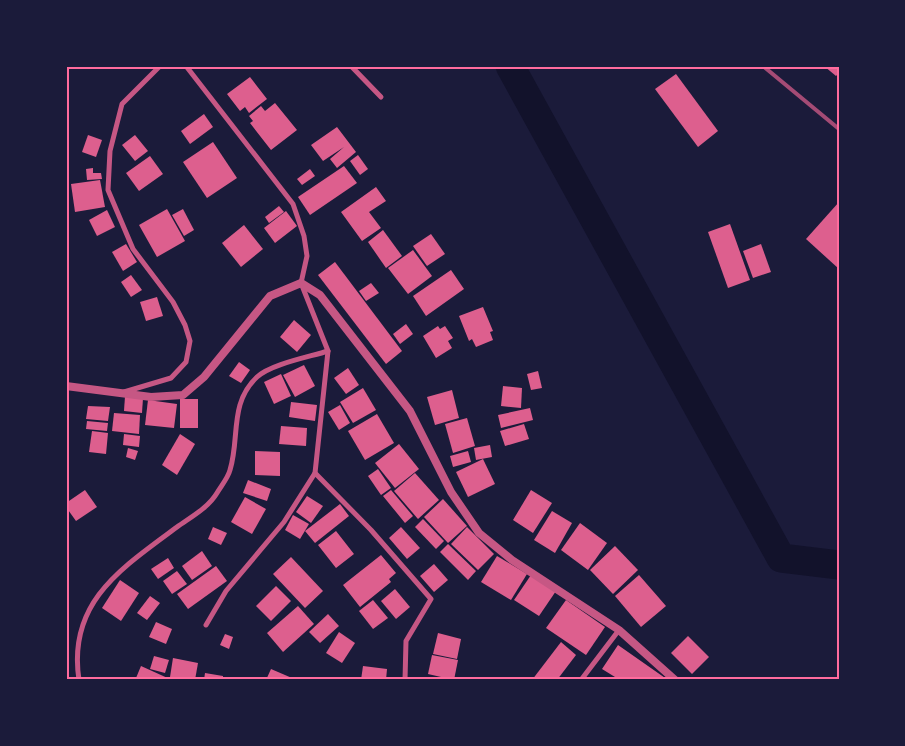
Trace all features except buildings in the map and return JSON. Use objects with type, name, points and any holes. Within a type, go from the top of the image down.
[{"type":"street","points":[[121,393],[171,378],[186,362],[190,341],[186,325],[173,302],[133,249],[108,190],[110,151],[122,104],[160,66]]},
{"type":"street","points":[[186,66],[293,204],[304,236],[307,256],[301,283],[328,351],[315,473],[284,522],[226,591],[206,624]]},
{"type":"street","points":[[351,66],[381,97]]},
{"type":"street","points":[[66,386],[151,397],[183,395],[204,377],[222,352],[270,296],[301,283]]},
{"type":"street","points":[[301,283],[320,295],[410,411],[450,492],[479,533],[512,560],[619,630],[675,680]]},
{"type":"street","points":[[79,680],[78,644],[86,613],[119,570],[212,502],[230,470],[237,415],[243,393],[258,376],[277,367],[328,351]]},
{"type":"street","points":[[315,473],[371,530],[431,599],[406,641],[405,680]]},
{"type":"street","points":[[581,680],[619,630]]},
{"type":"waterway","points":[[510,66],[781,558],[839,565]]},
{"type":"railway","points":[[763,66],[839,129]]}]
